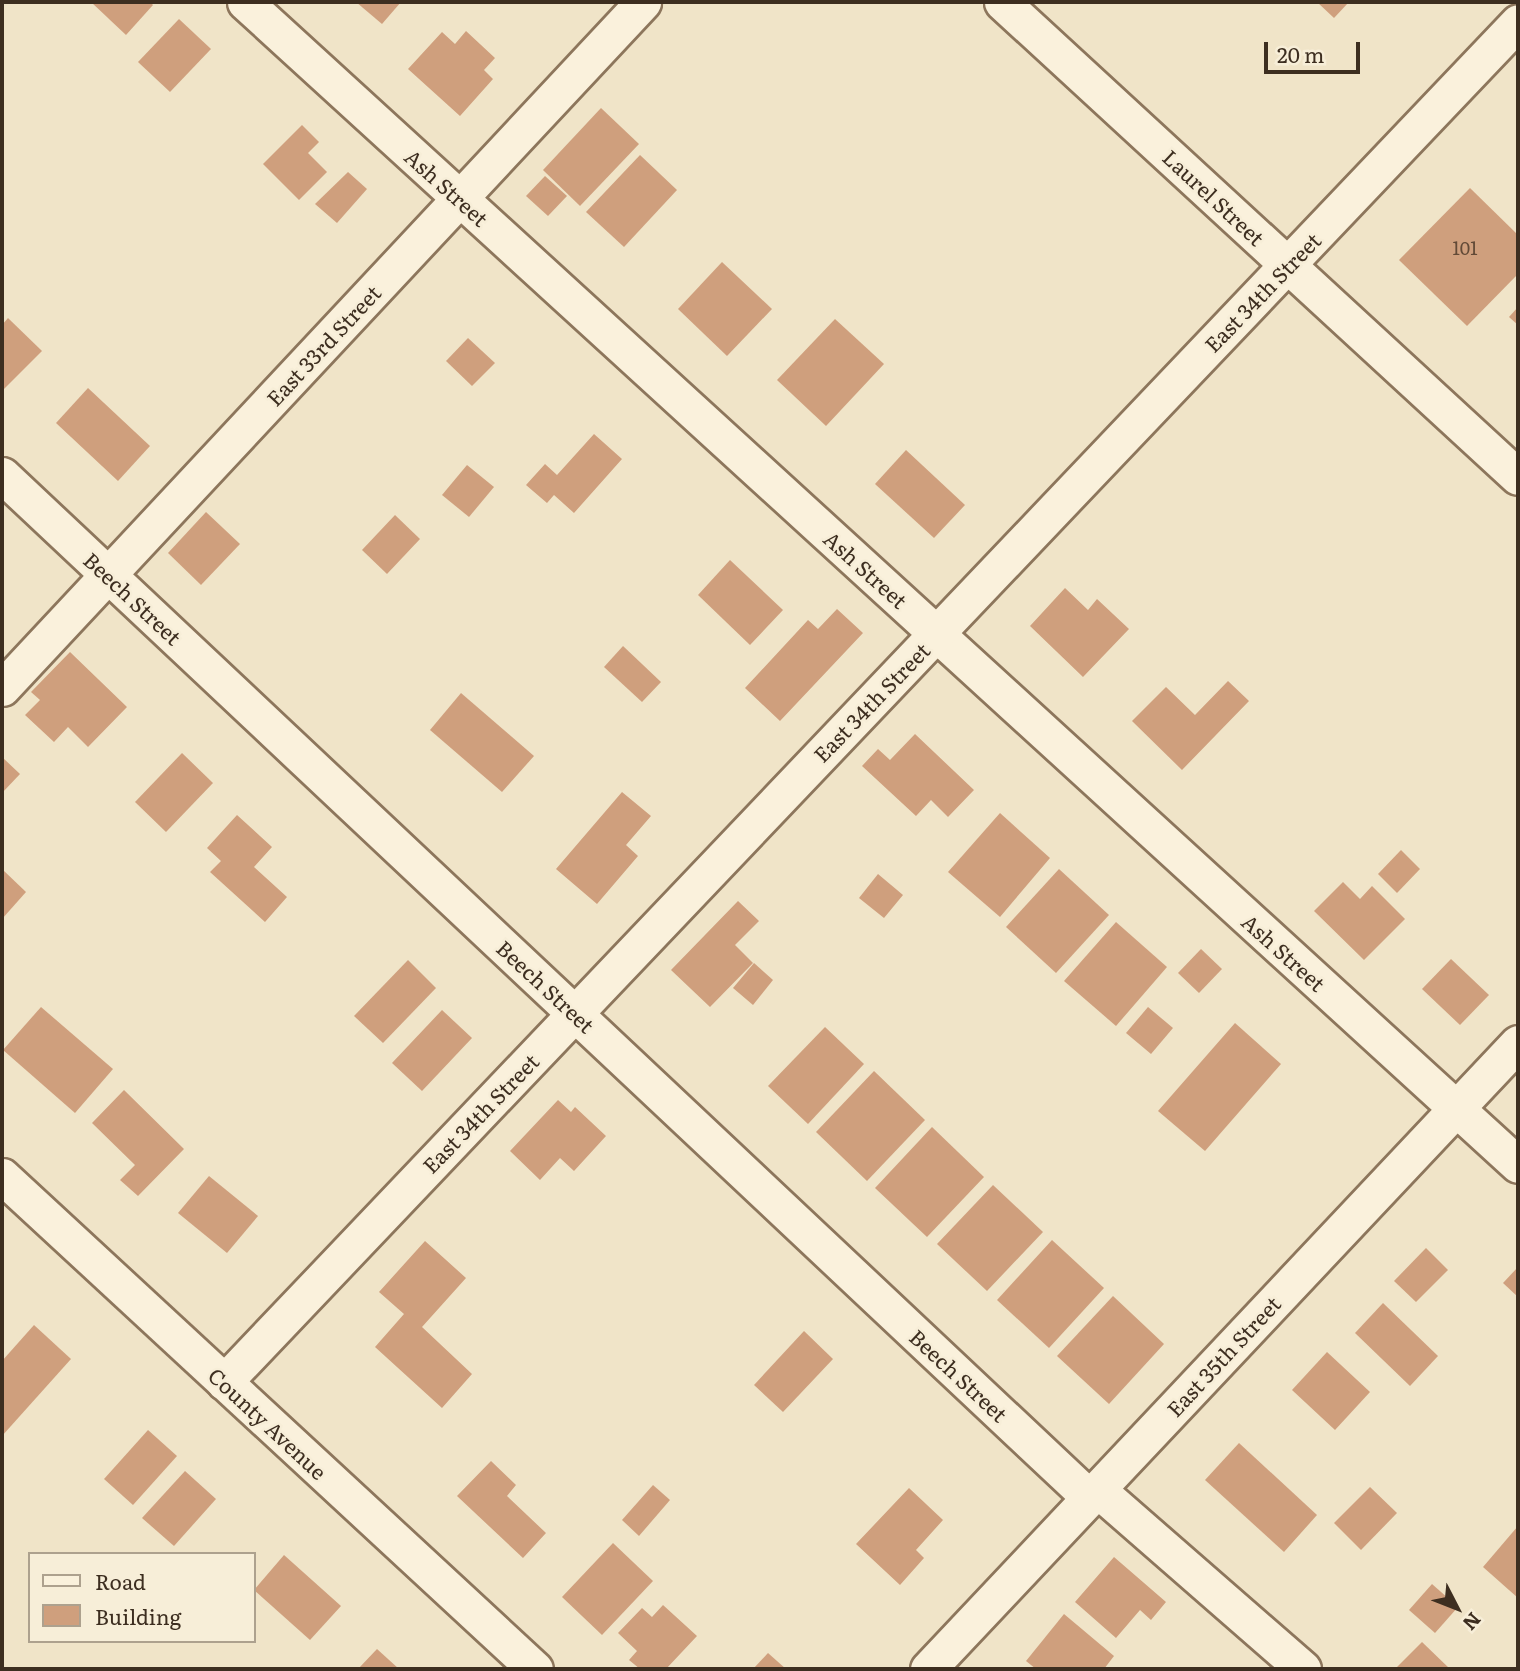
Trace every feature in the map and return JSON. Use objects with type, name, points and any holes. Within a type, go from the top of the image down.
[{"type":"street","name":"Ash Street","points":[[244,2],[1518,1165]]},
{"type":"street","name":"East 33rd Street","points":[[2,688],[643,2]]},
{"type":"street","name":"Laurel Street","points":[[1002,2],[1518,477]]},
{"type":"street","name":"East 34th Street","points":[[224,1382],[1518,22]]},
{"type":"street","name":"Beech Street","points":[[2,475],[575,1014],[1094,1494],[1303,1669]]},
{"type":"street","name":"East 35th Street","points":[[928,1669],[1518,1043]]},
{"type":"street","name":"County Avenue","points":[[2,1175],[535,1669]]},
{"type":"building","points":[[91,2],[150,2],[153,5],[126,35]]},
{"type":"building","points":[[356,2],[401,2],[382,24]]},
{"type":"building","points":[[1317,2],[1349,2],[1334,18]]},
{"type":"building","points":[[179,19],[211,49],[170,92],[138,62]]},
{"type":"building","points":[[466,31],[495,58],[484,70],[493,79],[460,116],[408,69],[442,32],[455,44]]},
{"type":"building","points":[[601,108],[639,144],[580,206],[543,170]]},
{"type":"building","points":[[302,125],[319,142],[308,153],[327,172],[299,200],[263,164]]},
{"type":"building","points":[[640,155],[677,190],[624,247],[586,212]]},
{"type":"building","points":[[348,172],[367,189],[337,223],[315,204]]},
{"type":"building","points":[[545,176],[567,196],[548,216],[526,196]]},
{"type":"building","points":[[1470,188],[1518,235],[1518,274],[1467,326],[1399,260]]},
{"type":"building","points":[[722,262],[772,309],[727,356],[678,309]]},
{"type":"building","points":[[1518,307],[1518,325],[1509,317]]},
{"type":"building","points":[[8,318],[42,351],[4,389],[2,325]]},
{"type":"building","points":[[835,319],[884,364],[826,426],[777,380]]},
{"type":"building","points":[[468,338],[495,363],[472,386],[446,361]]},
{"type":"building","points":[[88,388],[150,446],[118,481],[56,423]]},
{"type":"building","points":[[594,434],[622,459],[574,513],[554,495],[547,503],[526,485],[545,464],[557,475]]},
{"type":"building","points":[[906,450],[965,505],[934,538],[875,484]]},
{"type":"building","points":[[467,465],[494,487],[469,517],[442,495]]},
{"type":"building","points":[[206,512],[240,544],[201,585],[168,553]]},
{"type":"building","points":[[395,515],[420,539],[387,574],[362,550]]},
{"type":"building","points":[[730,560],[783,610],[750,645],[698,595]]},
{"type":"building","points":[[1065,588],[1088,610],[1097,599],[1129,629],[1083,677],[1030,626]]},
{"type":"building","points":[[837,609],[863,633],[780,721],[745,688],[808,620],[818,629]]},
{"type":"building","points":[[623,646],[661,682],[642,702],[604,667]]},
{"type":"building","points":[[70,652],[127,707],[88,747],[68,727],[54,742],[25,715],[40,700],[31,692]]},
{"type":"building","points":[[1228,681],[1249,701],[1182,770],[1132,721],[1166,687],[1195,715]]},
{"type":"building","points":[[461,693],[534,756],[502,792],[430,730]]},
{"type":"building","points":[[915,734],[974,790],[948,817],[931,800],[916,816],[862,766],[878,749],[890,760]]},
{"type":"building","points":[[182,753],[213,783],[166,832],[135,802]]},
{"type":"building","points":[[2,757],[20,774],[2,793]]},
{"type":"building","points":[[622,792],[651,816],[626,845],[638,856],[597,904],[556,869]]},
{"type":"building","points":[[1000,813],[1050,858],[1000,917],[948,872]]},
{"type":"building","points":[[237,815],[272,847],[254,867],[287,897],[265,922],[210,872],[221,861],[207,848]]},
{"type":"building","points":[[1401,850],[1420,869],[1397,893],[1378,874]]},
{"type":"building","points":[[2,869],[26,892],[2,919]]},
{"type":"building","points":[[1059,869],[1109,915],[1056,973],[1006,927]]},
{"type":"building","points":[[878,874],[903,895],[884,918],[859,898]]},
{"type":"building","points":[[1343,882],[1360,899],[1372,886],[1405,919],[1364,960],[1314,911]]},
{"type":"building","points":[[738,901],[759,921],[735,945],[753,963],[710,1007],[671,970]]},
{"type":"building","points":[[1116,922],[1167,967],[1116,1026],[1064,981]]},
{"type":"building","points":[[1201,949],[1222,969],[1199,993],[1178,973]]},
{"type":"building","points":[[1451,959],[1489,995],[1460,1025],[1422,989]]},
{"type":"building","points":[[408,960],[436,988],[383,1043],[354,1016]]},
{"type":"building","points":[[754,963],[773,980],[753,1005],[733,988]]},
{"type":"building","points":[[41,1007],[113,1069],[75,1113],[3,1050]]},
{"type":"building","points":[[1148,1007],[1173,1028],[1151,1054],[1126,1033]]},
{"type":"building","points":[[442,1010],[472,1038],[422,1091],[392,1063]]},
{"type":"building","points":[[1235,1023],[1281,1064],[1205,1151],[1158,1111]]},
{"type":"building","points":[[825,1027],[864,1064],[808,1124],[768,1086]]},
{"type":"building","points":[[874,1071],[925,1120],[867,1181],[816,1132]]},
{"type":"building","points":[[124,1090],[184,1149],[138,1196],[120,1180],[135,1165],[92,1123]]},
{"type":"building","points":[[558,1100],[571,1112],[575,1107],[606,1136],[574,1171],[560,1158],[540,1180],[510,1151]]},
{"type":"building","points":[[932,1127],[984,1177],[927,1237],[875,1188]]},
{"type":"building","points":[[209,1176],[258,1216],[227,1253],[178,1213]]},
{"type":"building","points":[[993,1185],[1043,1232],[987,1291],[937,1244]]},
{"type":"building","points":[[1052,1240],[1104,1288],[1049,1348],[997,1300]]},
{"type":"building","points":[[425,1241],[466,1278],[422,1327],[472,1374],[442,1408],[375,1347],[404,1314],[379,1292]]},
{"type":"building","points":[[1426,1248],[1448,1270],[1416,1302],[1394,1281]]},
{"type":"building","points":[[1518,1267],[1518,1297],[1503,1283]]},
{"type":"building","points":[[1113,1296],[1164,1344],[1109,1404],[1057,1356]]},
{"type":"building","points":[[1383,1303],[1438,1356],[1410,1386],[1355,1333]]},
{"type":"building","points":[[34,1325],[71,1359],[2,1436],[2,1361]]},
{"type":"building","points":[[804,1331],[833,1359],[783,1412],[754,1385]]},
{"type":"building","points":[[1327,1352],[1370,1392],[1335,1430],[1292,1390]]},
{"type":"building","points":[[148,1430],[177,1456],[133,1505],[104,1479]]},
{"type":"building","points":[[1239,1443],[1317,1515],[1284,1552],[1205,1480]]},
{"type":"building","points":[[491,1461],[516,1485],[507,1496],[546,1533],[523,1558],[457,1496]]},
{"type":"building","points":[[185,1471],[216,1499],[174,1546],[142,1518]]},
{"type":"building","points":[[653,1485],[670,1500],[639,1536],[622,1520]]},
{"type":"building","points":[[1370,1487],[1397,1513],[1361,1550],[1334,1523]]},
{"type":"building","points":[[909,1488],[943,1520],[916,1550],[924,1558],[900,1585],[856,1544]]},
{"type":"building","points":[[1518,1526],[1518,1598],[1483,1567]]},
{"type":"building","points":[[613,1543],[653,1581],[602,1635],[562,1597]]},
{"type":"building","points":[[284,1555],[341,1606],[310,1640],[256,1592],[256,1588]]},
{"type":"building","points":[[1114,1557],[1166,1602],[1151,1620],[1140,1610],[1116,1638],[1075,1602]]},
{"type":"building","points":[[1432,1584],[1458,1607],[1435,1633],[1409,1610]]},
{"type":"building","points":[[663,1605],[697,1636],[666,1669],[640,1669],[629,1660],[637,1651],[618,1633],[642,1608],[652,1617]]},
{"type":"building","points":[[1064,1614],[1114,1656],[1104,1669],[1036,1669],[1026,1661]]},
{"type":"building","points":[[1422,1642],[1450,1669],[1395,1669]]},
{"type":"building","points":[[377,1649],[399,1669],[358,1669]]},
{"type":"building","points":[[768,1653],[786,1669],[753,1669]]}]
